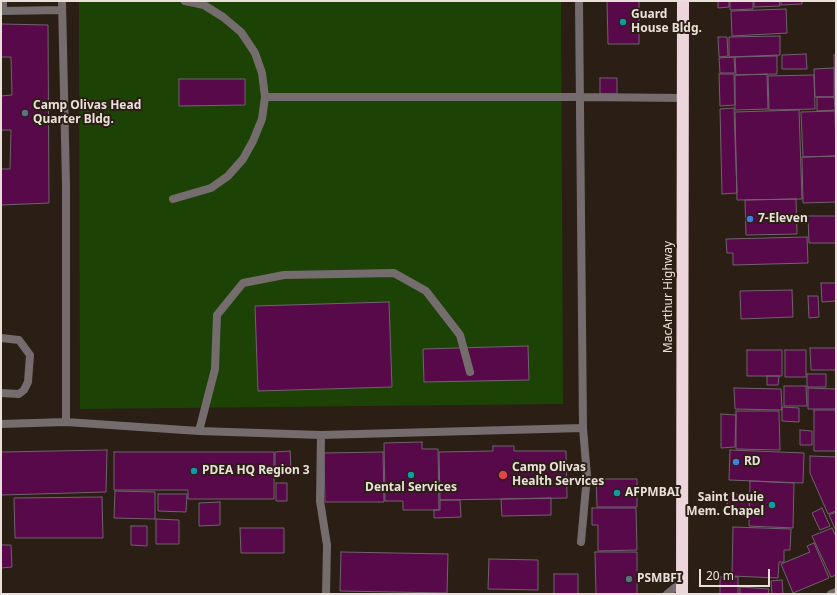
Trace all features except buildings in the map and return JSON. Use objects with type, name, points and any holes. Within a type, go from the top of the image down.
[{"type":"highway","name":"MacArthur Highway","points":[[682,1],[682,594]]},
{"type":"street","points":[[3,1],[2,11],[62,10]]},
{"type":"street","points":[[62,1],[66,185],[66,422]]},
{"type":"street","points":[[173,199],[211,188],[233,170],[243,159],[254,141],[262,119],[265,96],[262,73],[255,53],[241,32],[223,17],[204,5],[185,1]]},
{"type":"street","points":[[579,1],[583,428],[587,476],[581,542]]},
{"type":"street","points":[[265,96],[683,98]]},
{"type":"street","points":[[199,431],[215,369],[217,315],[243,283],[284,275],[394,273],[426,291],[460,335],[470,372]]},
{"type":"street","points":[[1,338],[19,340],[30,355],[28,382],[24,390],[19,394],[1,394]]},
{"type":"street","points":[[1,424],[66,422],[199,431],[321,435],[583,428]]},
{"type":"street","points":[[321,435],[320,501],[328,545],[326,594]]},
{"type":"street","points":[[667,594],[683,580]]},
{"type":"street","points":[[831,594],[836,592]]},
{"type":"green space","points":[[79,1],[561,1],[563,404],[80,409]]},
{"type":"place","name":"Guard House Bldg.","points":[[623,22]]},
{"type":"place","name":"Camp Olivas Head Quarter Bldg.","points":[[25,113]]},
{"type":"place","name":"7-Eleven","points":[[750,219]]},
{"type":"place","name":"RD","points":[[736,462]]},
{"type":"place","name":"PDEA HQ Region 3","points":[[194,471]]},
{"type":"place","name":"Dental Services","points":[[411,475]]},
{"type":"place","name":"Camp Olivas Health Services","points":[[503,475]]},
{"type":"place","name":"AFPMBAI","points":[[617,493]]},
{"type":"place","name":"Saint Louie Mem. Chapel","points":[[772,505]]},
{"type":"place","name":"PSMBFI","points":[[629,579]]}]
